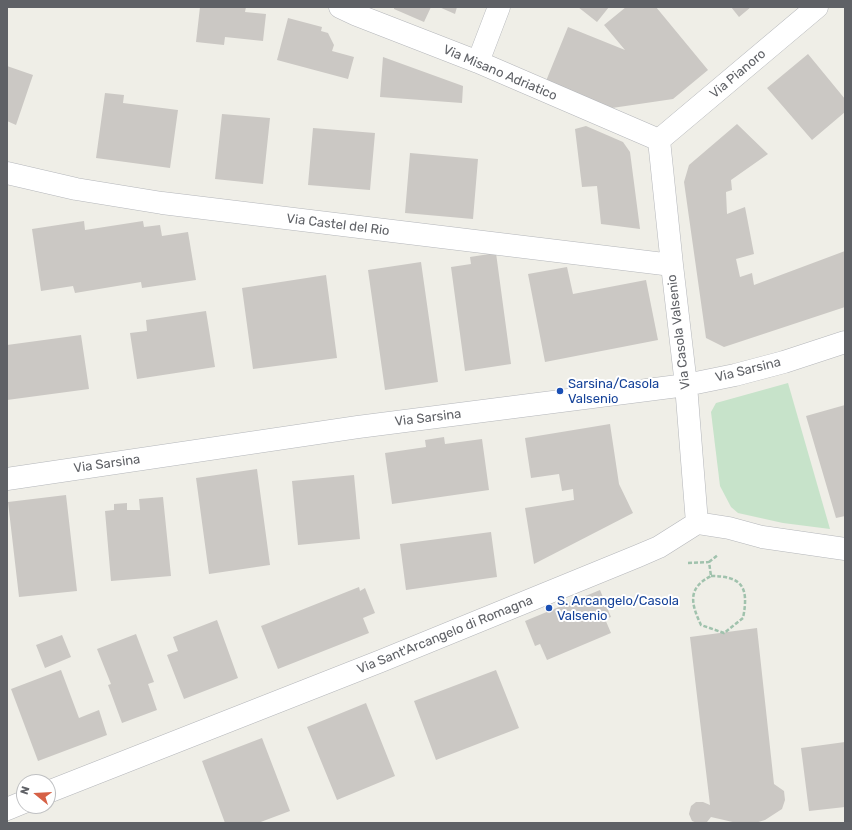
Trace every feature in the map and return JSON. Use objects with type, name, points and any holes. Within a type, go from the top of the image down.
[{"type":"street","name":"Via Misano Adriatico","points":[[340,7],[478,62],[659,140]]},
{"type":"street","points":[[478,62],[499,7]]},
{"type":"street","name":"Via Pianoro","points":[[659,140],[817,7]]},
{"type":"street","name":"Via Casola Valsenio","points":[[659,140],[686,385],[697,524]]},
{"type":"street","name":"Via Castel del Rio","points":[[7,173],[76,189],[162,203],[672,265]]},
{"type":"street","name":"Via Sarsina","points":[[7,479],[358,427],[686,385],[777,364],[845,342]]},
{"type":"street","points":[[697,524],[729,528],[762,537],[845,549]]},
{"type":"street","name":"Via Sant'Arcangelo di Romagna","points":[[56,789],[380,661],[638,556],[659,547],[697,524]]},
{"type":"path","points":[[711,576],[731,578],[740,583],[744,592],[746,605],[743,618],[724,633],[701,625],[694,612],[692,599],[696,589],[705,579],[711,576]]},
{"type":"green space","points":[[788,383],[830,529],[783,523],[738,513],[731,507],[720,486],[711,412],[716,403]]},
{"type":"building","points":[[200,7],[246,7],[245,12],[266,14],[263,41],[225,37],[224,45],[196,42]]},
{"type":"building","points":[[394,7],[431,7],[424,22],[394,9]]},
{"type":"building","points":[[439,7],[457,7],[455,14]]},
{"type":"building","points":[[578,7],[609,7],[597,22]]},
{"type":"building","points":[[626,7],[656,7],[708,70],[673,99],[612,108],[546,81],[568,27],[625,50],[604,25]]},
{"type":"building","points":[[731,7],[751,7],[739,17]]},
{"type":"building","points":[[288,18],[322,27],[321,31],[328,33],[334,45],[332,51],[354,57],[348,79],[277,60]]},
{"type":"building","points":[[808,54],[845,99],[845,112],[812,140],[767,88]]},
{"type":"building","points":[[383,57],[463,86],[462,103],[380,97]]},
{"type":"building","points":[[7,66],[33,75],[16,125],[7,121]]},
{"type":"building","points":[[105,93],[124,95],[123,103],[178,110],[170,168],[96,158]]},
{"type":"building","points":[[222,114],[270,118],[263,184],[215,179]]},
{"type":"building","points":[[737,124],[768,154],[731,180],[732,190],[726,192],[727,214],[745,207],[754,254],[736,259],[740,277],[752,273],[754,285],[845,251],[845,307],[724,347],[706,338],[684,182],[689,165]]},
{"type":"building","points":[[586,126],[623,142],[630,152],[640,229],[601,224],[597,186],[582,187],[575,129]]},
{"type":"building","points":[[313,128],[375,133],[370,190],[308,185]]},
{"type":"building","points":[[410,153],[478,159],[473,219],[405,213]]},
{"type":"building","points":[[84,221],[85,230],[143,221],[144,227],[160,225],[162,236],[188,232],[196,280],[142,288],[141,282],[75,293],[73,286],[41,291],[32,229]]},
{"type":"building","points":[[496,253],[511,364],[465,371],[451,267],[471,264],[470,257]]},
{"type":"building","points":[[421,262],[438,382],[385,390],[368,270]]},
{"type":"building","points":[[567,267],[573,294],[646,280],[658,340],[545,362],[528,274]]},
{"type":"building","points":[[326,275],[337,358],[253,369],[242,288]]},
{"type":"building","points":[[206,311],[215,367],[137,379],[130,333],[147,331],[146,320]]},
{"type":"building","points":[[81,335],[89,389],[7,400],[7,345]]},
{"type":"building","points":[[845,405],[845,516],[836,518],[806,416]]},
{"type":"building","points":[[610,424],[619,484],[633,513],[534,564],[525,508],[574,500],[573,489],[562,491],[559,474],[531,478],[525,438]]},
{"type":"building","points":[[444,437],[445,444],[482,439],[489,490],[392,504],[385,453],[426,447],[425,440]]},
{"type":"building","points":[[257,469],[270,565],[209,574],[196,478]]},
{"type":"building","points":[[354,475],[360,539],[298,545],[292,481]]},
{"type":"building","points":[[66,495],[77,591],[19,597],[8,502]]},
{"type":"building","points":[[163,497],[171,576],[111,581],[105,511],[114,510],[114,504],[127,503],[127,510],[140,510],[139,499]]},
{"type":"building","points":[[491,532],[497,577],[406,590],[400,544]]},
{"type":"building","points":[[359,587],[360,591],[365,588],[375,613],[363,618],[369,633],[278,669],[261,626]]},
{"type":"building","points":[[600,590],[611,617],[605,619],[611,633],[547,660],[540,644],[535,646],[525,621]]},
{"type":"building","points":[[217,620],[238,678],[184,699],[167,655],[178,651],[173,637]]},
{"type":"building","points":[[757,628],[774,784],[784,791],[785,800],[782,809],[765,820],[755,823],[737,823],[711,817],[707,822],[697,823],[692,821],[689,814],[691,806],[696,802],[703,802],[710,805],[690,637]]},
{"type":"building","points":[[136,634],[154,682],[148,684],[157,710],[122,723],[108,685],[111,684],[97,649]]},
{"type":"building","points":[[62,635],[71,657],[45,668],[36,645]]},
{"type":"building","points":[[61,670],[79,718],[99,710],[107,735],[38,761],[11,689]]},
{"type":"building","points":[[496,670],[519,728],[436,760],[414,701]]},
{"type":"building","points":[[366,703],[395,776],[337,800],[307,727]]},
{"type":"building","points":[[262,738],[290,811],[258,823],[225,823],[202,761]]},
{"type":"building","points":[[845,742],[845,807],[809,811],[801,748]]},
{"type":"place","name":"Sarsina/Casola Valsenio","points":[[560,391]]},
{"type":"place","name":"S. Arcangelo/Casola Valsenio","points":[[549,608]]}]
